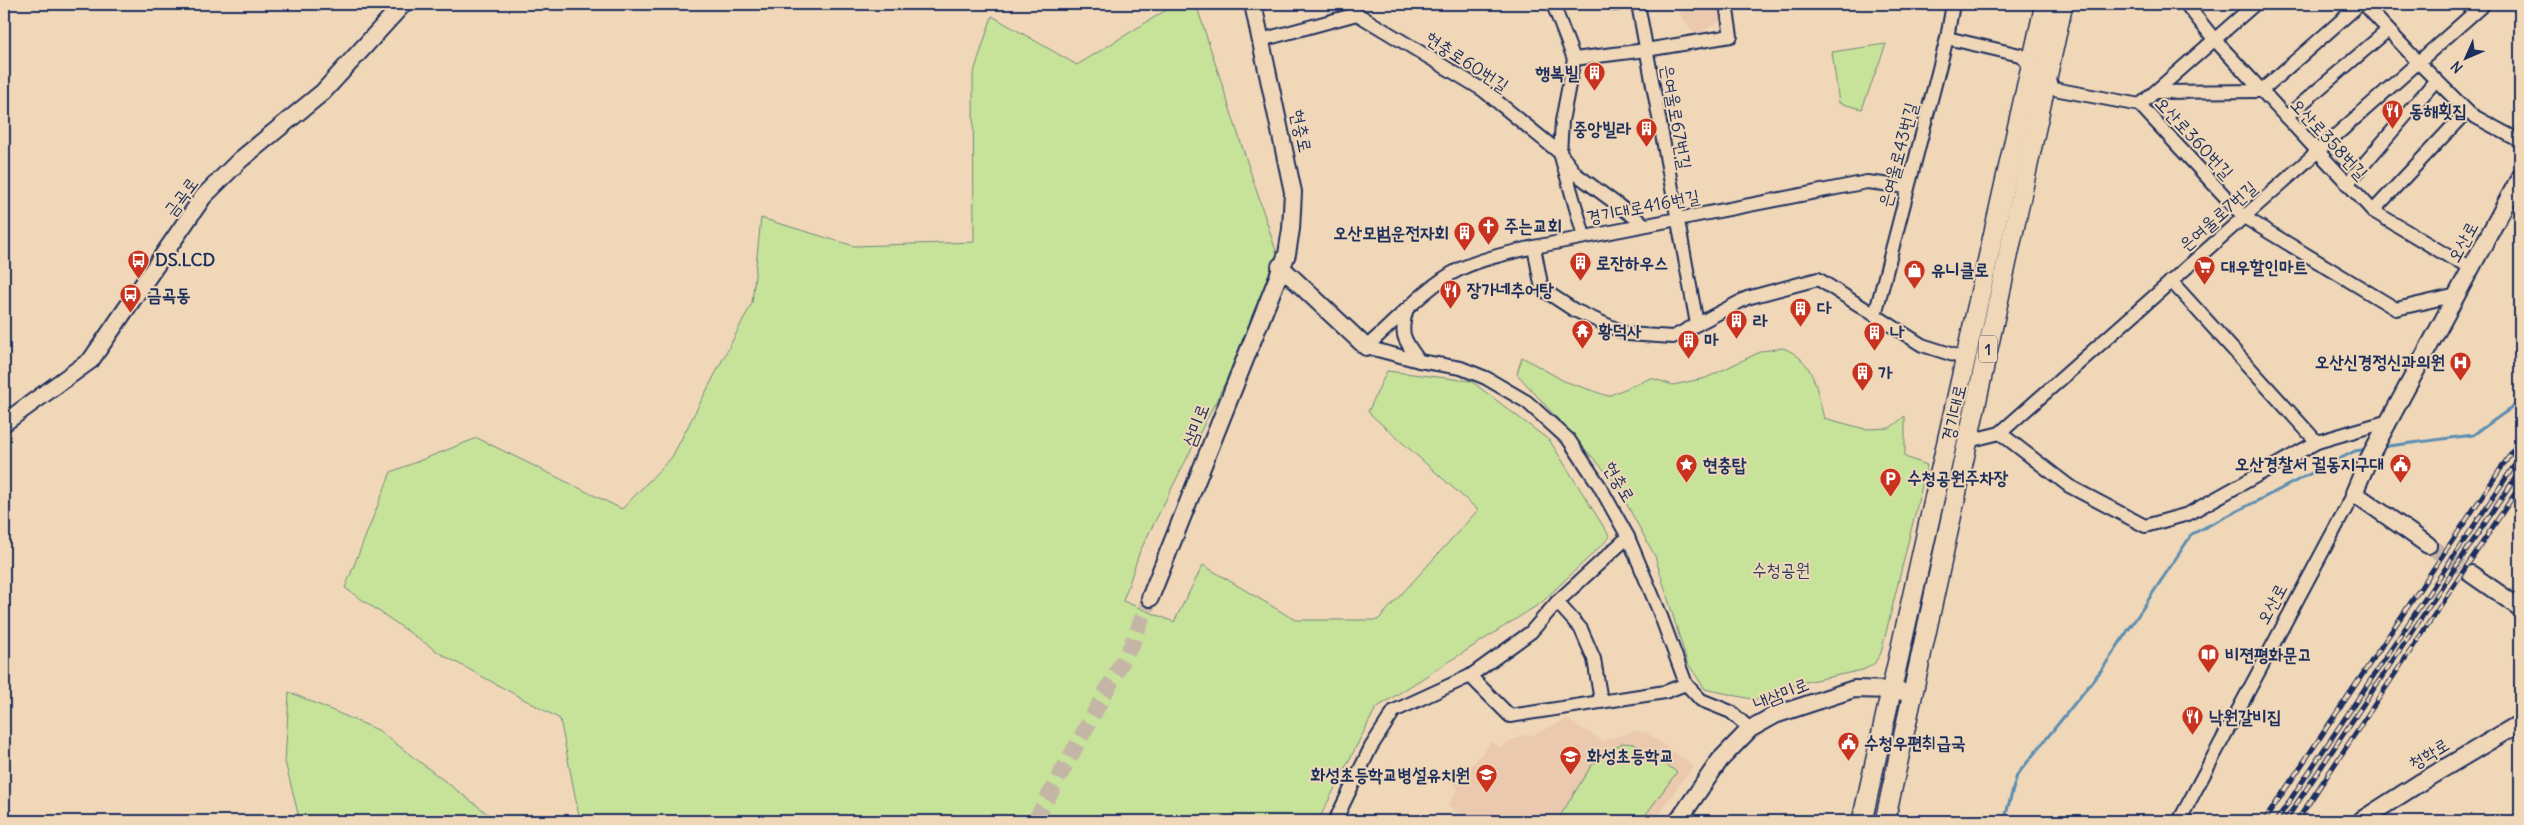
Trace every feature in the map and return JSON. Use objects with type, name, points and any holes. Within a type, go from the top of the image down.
[{"type":"main road","name":"경기대로","points":[[1885,821],[1968,440],[2039,71],[2045,4]]},
{"type":"main road","name":"경기대로","points":[[1862,821],[1966,358],[2039,71],[2063,4]]},
{"type":"street","name":"금곡로","points":[[4,423],[91,360],[203,197],[240,160],[323,92],[403,4]]},
{"type":"street","name":"현충로","points":[[1253,4],[1293,192],[1291,229],[1287,254],[1280,266]]},
{"type":"street","points":[[1553,4],[1574,59],[1562,121],[1560,153],[1584,236]]},
{"type":"street","name":"은여울로67번길","points":[[1638,4],[1697,324]]},
{"type":"street","points":[[1574,59],[1646,50],[1731,36],[1726,4]]},
{"type":"street","name":"은여울로43번길","points":[[1875,315],[1947,38],[1953,4]]},
{"type":"street","name":"오산로358번길","points":[[2186,4],[2214,39],[2373,211],[2452,259],[2472,267]]},
{"type":"street","points":[[2140,105],[2255,4]]},
{"type":"street","points":[[2157,92],[2261,91],[2360,4]]},
{"type":"street","points":[[2364,4],[2467,111],[2520,141]]},
{"type":"street","name":"은여울로7번길","points":[[1968,440],[2000,433],[2484,4]]},
{"type":"street","name":"현충로60번길","points":[[1261,40],[1357,14],[1483,90],[1560,153],[1576,174],[1645,224]]},
{"type":"street","points":[[2286,117],[2388,30]]},
{"type":"street","points":[[1947,38],[2020,55],[2039,71]]},
{"type":"street","name":"오산로360번길","points":[[2039,71],[2054,89],[2140,105],[2244,216],[2396,309],[2457,296]]},
{"type":"street","points":[[2348,184],[2436,80]]},
{"type":"street","points":[[2373,211],[2467,111]]},
{"type":"street","name":"오산로","points":[[2179,821],[2520,177]]},
{"type":"street","name":"경기대로416번길","points":[[1366,347],[1431,289],[1459,269],[1489,258],[1584,236],[1867,182],[1908,187]]},
{"type":"street","points":[[1534,247],[1542,289],[1574,310],[1627,334],[1673,337],[1747,298],[1818,279],[1922,346],[1966,358]]},
{"type":"street","points":[[1280,266],[1366,347]]},
{"type":"street","name":"삼미로","points":[[1150,598],[1280,266]]},
{"type":"street","points":[[2171,281],[2317,442]]},
{"type":"street","points":[[1406,312],[1402,328],[1406,340],[1419,362]]},
{"type":"street","name":"현충로","points":[[1366,347],[1419,362],[1461,368],[1486,378],[1527,402],[1569,440],[1599,485],[1628,537],[1659,611],[1686,684],[1701,700],[1731,712],[1750,729]]},
{"type":"street","points":[[2000,433],[2069,486],[2145,526],[2188,514],[2317,442],[2387,426]]},
{"type":"street","points":[[2354,493],[2428,545]]},
{"type":"street","points":[[1335,821],[1370,747],[1394,711],[1470,676],[1531,632],[1557,602],[1628,537]]},
{"type":"street","points":[[2471,574],[2520,608]]},
{"type":"street","points":[[1557,602],[1582,629],[1594,659],[1600,701]]},
{"type":"street","points":[[1470,676],[1510,716],[1665,692],[1686,684]]},
{"type":"street","name":"내삼미로","points":[[1678,821],[1720,760],[1750,729],[1775,715],[1854,689],[1892,690],[1913,694]]},
{"type":"street","name":"청학로","points":[[2360,821],[2520,723]]},
{"type":"shaded area","points":[[1691,4],[1723,4],[1726,18],[1696,35],[1679,14]]},
{"type":"shaded area","name":"화성초등학교","points":[[1567,719],[1603,741],[1635,731],[1647,733],[1694,767],[1680,783],[1655,821],[1468,821],[1448,805],[1458,788],[1449,781],[1462,768],[1472,765],[1491,742],[1500,747],[1523,735],[1533,735]]},
{"type":"green space","points":[[1176,4],[1196,4],[1277,254],[1226,381],[1140,551],[1123,601],[1174,622],[1203,565],[1295,620],[1378,620],[1478,510],[1368,412],[1387,371],[1471,381],[1550,441],[1610,537],[1541,603],[1376,708],[1319,819],[1312,821],[580,821],[560,719],[441,654],[345,588],[391,472],[477,438],[622,509],[672,457],[752,303],[761,218],[854,246],[974,242],[973,75],[992,16],[1077,65]]},
{"type":"green space","points":[[1886,44],[1862,109],[1839,103],[1832,52]]},
{"type":"green space","name":"수청공원","points":[[1783,348],[1794,353],[1808,368],[1816,386],[1824,418],[1865,429],[1890,428],[1905,416],[1905,457],[1927,465],[1881,653],[1874,664],[1863,670],[1801,683],[1756,700],[1705,689],[1687,662],[1655,556],[1614,481],[1517,374],[1522,357],[1564,381],[1608,396],[1651,378],[1673,385],[1706,378],[1762,351]]},
{"type":"green space","points":[[289,692],[378,730],[497,821],[300,821],[285,762]]},
{"type":"green space","points":[[1622,743],[1634,744],[1677,772],[1641,821],[1557,821],[1591,766]]},
{"type":"waterway","points":[[2381,447],[2473,435],[2520,402]]},
{"type":"waterway","points":[[2004,821],[2017,775],[2103,668],[2192,534],[2355,451],[2367,449]]},
{"type":"tunnel","points":[[2428,545],[2471,574]]},
{"type":"tunnel","points":[[1035,821],[1132,644],[1150,598]]},
{"type":"railway","points":[[2264,821],[2520,440]]},
{"type":"railway","points":[[2276,821],[2520,457]]},
{"type":"railway","points":[[2285,821],[2520,471]]},
{"type":"railway","points":[[2297,821],[2520,486]]},
{"type":"place","name":"행복빌","points":[[1595,92]]},
{"type":"place","name":"동해횟집","points":[[2393,130]]},
{"type":"place","name":"중앙빌라","points":[[1647,148]]},
{"type":"place","name":"주는교회","points":[[1488,245]]},
{"type":"place","name":"오산모범운전자회","points":[[1465,252]]},
{"type":"place","name":"DS.LCD","points":[[139,279]]},
{"type":"place","name":"로잔하우스","points":[[1580,282]]},
{"type":"place","name":"대우할인마트","points":[[2205,286]]},
{"type":"place","name":"유니클로","points":[[1915,289]]},
{"type":"place","name":"장가네추어탕","points":[[1451,309]]},
{"type":"place","name":"금곡동","points":[[131,314]]},
{"type":"place","name":"다","points":[[1801,327]]},
{"type":"place","name":"라","points":[[1737,340]]},
{"type":"place","name":"황덕사","points":[[1582,350]]},
{"type":"place","name":"나","points":[[1874,351]]},
{"type":"place","name":"마","points":[[1688,359]]},
{"type":"place","name":"오산신경정신과의원","points":[[2461,381]]},
{"type":"place","name":"가","points":[[1862,392]]},
{"type":"place","name":"오산경찰서 궐동지구대","points":[[2400,483]]},
{"type":"place","name":"현충탑","points":[[1687,484]]},
{"type":"place","name":"수청공원주차장","points":[[1891,497]]},
{"type":"place","name":"비젼평화문고","points":[[2209,674]]},
{"type":"place","name":"낙원갈비집","points":[[2193,736]]},
{"type":"place","name":"수청우편취급국","points":[[1848,762]]},
{"type":"place","name":"화성초등학교","points":[[1571,775]]},
{"type":"place","name":"화성초등학교병설유치원","points":[[1486,794]]}]
